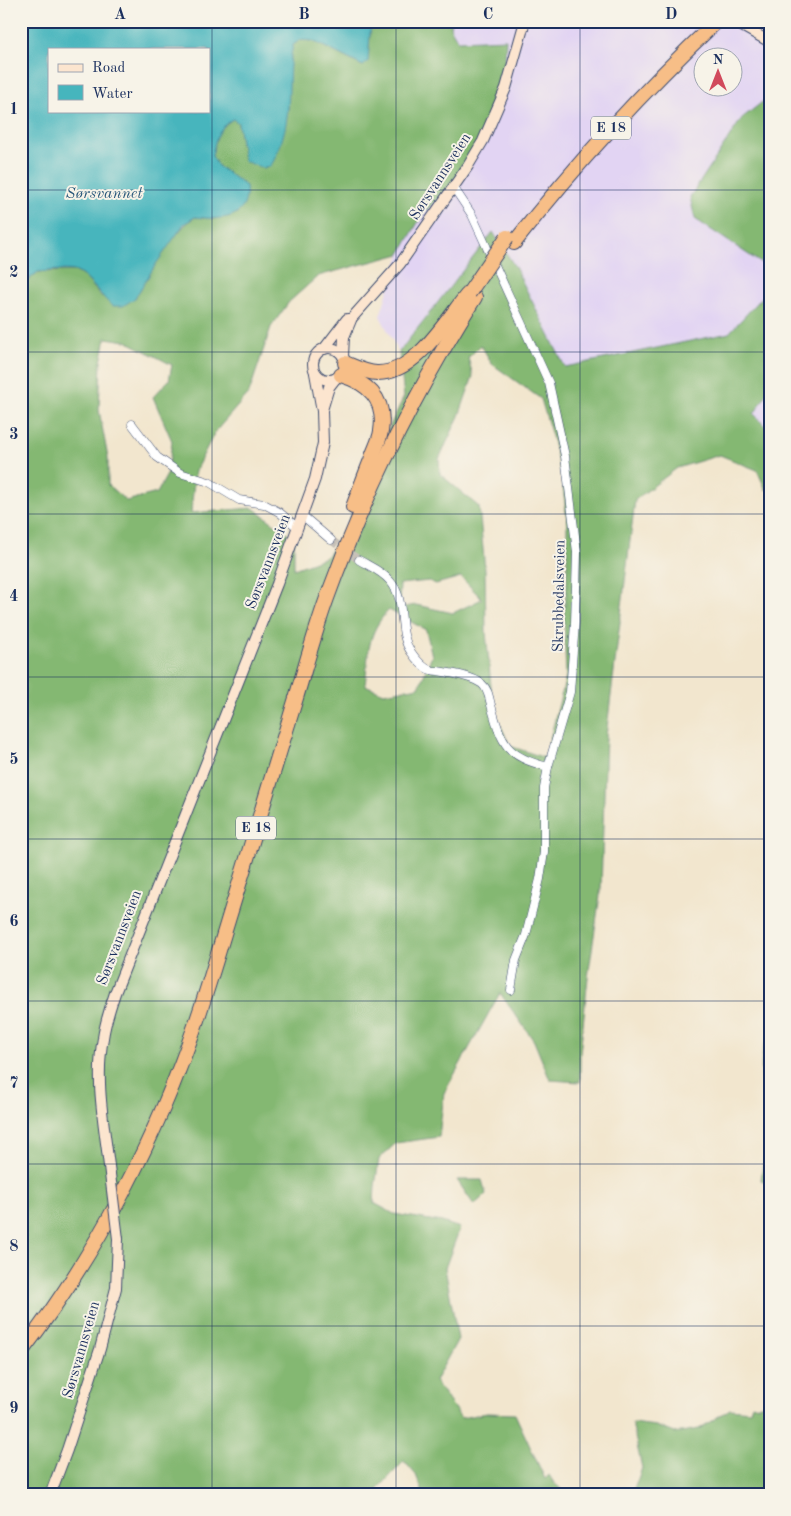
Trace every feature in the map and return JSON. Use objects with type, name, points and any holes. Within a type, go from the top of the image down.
[{"type":"highway","name":"E 18","points":[[354,507],[413,384],[472,295],[554,178],[638,86],[713,22]]},
{"type":"highway","name":"E 18","points":[[341,368],[376,373],[396,370],[418,356],[472,295]]},
{"type":"highway","name":"E 18","points":[[21,1352],[78,1269],[118,1200],[162,1110],[197,1020],[323,611],[352,532],[381,466],[472,295]]},
{"type":"highway","name":"E 18","points":[[21,1338],[70,1269],[117,1190],[157,1103],[191,1013],[320,594],[381,432],[382,417],[380,406],[373,394],[361,382],[341,368]]},
{"type":"main road","points":[[733,21],[770,42]]},
{"type":"main road","name":"Sørsvannsveien","points":[[322,411],[329,387],[341,368],[344,337],[351,319],[400,264],[454,188],[482,141],[500,103],[511,72],[523,25]]},
{"type":"main road","name":"Sørsvannsveien","points":[[324,349],[347,319],[351,319]]},
{"type":"main road","points":[[324,349],[334,349],[341,368],[332,380],[322,379],[315,373],[313,368],[316,354],[324,349]]},
{"type":"main road","name":"Sørsvannsveien","points":[[50,1495],[67,1450],[100,1349],[116,1288],[118,1239],[100,1089],[102,1039],[115,992],[316,479],[323,452],[322,411],[315,373]]},
{"type":"street","points":[[751,31],[758,21]]},
{"type":"street","name":"Skrubbedalsveien","points":[[454,188],[472,216],[549,383],[565,456],[577,552],[575,623],[570,692],[548,767],[544,788],[544,852],[540,879],[526,935],[516,960],[511,990]]},
{"type":"street","points":[[132,424],[157,457],[180,473],[210,482],[239,500],[264,504],[279,512],[298,528]]},
{"type":"street","points":[[302,516],[331,540]]},
{"type":"street","points":[[359,560],[381,572],[390,581],[399,595],[405,642],[416,658],[431,670],[468,678],[484,685],[488,692],[499,734],[506,746],[525,760],[548,767]]},
{"type":"shaded area","points":[[452,21],[770,21],[770,96],[742,118],[695,219],[770,269],[770,289],[729,333],[565,367],[515,267],[448,290],[399,352],[380,316],[400,254],[424,212],[466,174],[458,41],[450,27]]},
{"type":"shaded area","points":[[770,389],[770,431],[754,414]]},
{"type":"green space","points":[[371,21],[452,21],[450,27],[458,41],[506,39],[504,83],[466,174],[424,212],[400,254],[318,276],[289,302],[271,327],[249,393],[215,432],[195,471],[191,513],[253,508],[294,538],[294,569],[326,557],[348,526],[363,481],[404,397],[399,352],[493,232],[515,267],[565,367],[729,333],[770,289],[770,389],[754,414],[770,431],[770,485],[766,490],[757,470],[720,455],[677,468],[635,500],[606,736],[601,888],[588,977],[580,1053],[580,1082],[550,1080],[534,1041],[500,993],[444,1093],[439,1137],[396,1143],[379,1159],[374,1203],[394,1214],[442,1222],[460,1228],[445,1268],[458,1339],[435,1381],[461,1418],[487,1413],[515,1414],[545,1479],[549,1475],[554,1483],[568,1495],[424,1495],[416,1475],[404,1461],[377,1490],[379,1495],[21,1495],[21,578],[28,553],[21,555],[21,286],[38,272],[75,271],[86,278],[101,296],[135,298],[162,254],[186,224],[195,217],[215,219],[246,186],[218,166],[212,156],[216,140],[224,126],[233,119],[238,123],[242,149],[288,109],[289,61],[293,45],[300,40],[313,41],[363,66],[369,49]],"holes":[[[106,338],[126,341],[172,365],[169,380],[153,397],[172,441],[168,473],[157,493],[126,501],[108,485],[108,458],[99,410],[101,362]],[[481,345],[492,364],[541,399],[562,479],[567,520],[567,583],[564,616],[566,677],[545,758],[510,746],[493,708],[486,632],[485,570],[479,507],[440,474],[439,459],[459,416],[473,376],[468,358]],[[461,577],[482,599],[453,613],[416,605],[399,608],[400,584],[429,581],[436,584]],[[389,610],[426,630],[432,656],[419,687],[384,693],[365,685],[372,636]]]},
{"type":"green space","points":[[770,96],[770,269],[695,219],[690,197],[742,118]]},
{"type":"green space","points":[[770,1036],[770,1184],[761,1180],[767,1130],[762,1082],[762,1057]]},
{"type":"green space","points":[[457,1180],[482,1180],[486,1194],[474,1205]]},
{"type":"green space","points":[[770,1401],[770,1495],[632,1495],[642,1468],[632,1423],[656,1426],[675,1433],[699,1429],[730,1409],[750,1411],[752,1404],[758,1406]]},
{"type":"water","name":"Sørsvannet","points":[[21,21],[371,21],[368,62],[363,66],[313,41],[300,40],[293,45],[290,61],[289,100],[286,123],[274,161],[270,167],[263,168],[244,161],[238,123],[233,119],[228,122],[216,140],[212,156],[218,166],[246,186],[246,198],[243,206],[231,216],[223,218],[195,217],[184,224],[135,298],[123,306],[112,306],[79,273],[70,270],[38,272],[21,286]]},
{"type":"tunnel","points":[[331,540],[359,560]]}]
